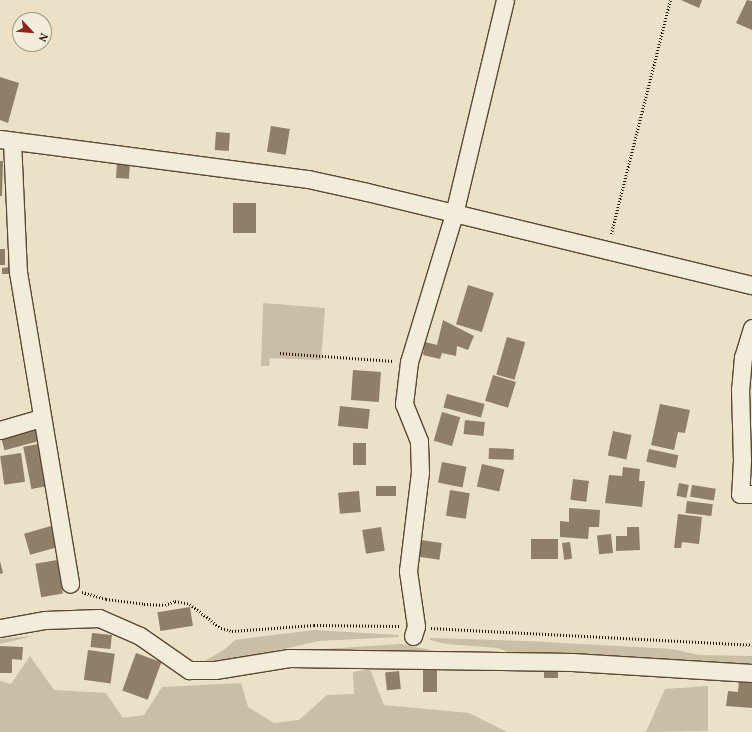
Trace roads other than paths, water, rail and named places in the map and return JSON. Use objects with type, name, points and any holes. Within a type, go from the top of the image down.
[{"type":"street","points":[[415,631],[408,571],[420,472],[418,441],[404,404],[409,362],[454,214],[505,0]]},
{"type":"street","points":[[70,584],[18,272],[6,140],[308,179],[752,285]]},
{"type":"street","points":[[752,328],[743,357],[740,389],[742,460],[740,494],[752,494]]},
{"type":"street","points":[[0,430],[42,418]]},
{"type":"street","points":[[0,628],[45,620],[99,618],[140,636],[189,670],[215,670],[289,658],[572,662],[752,673]]}]
